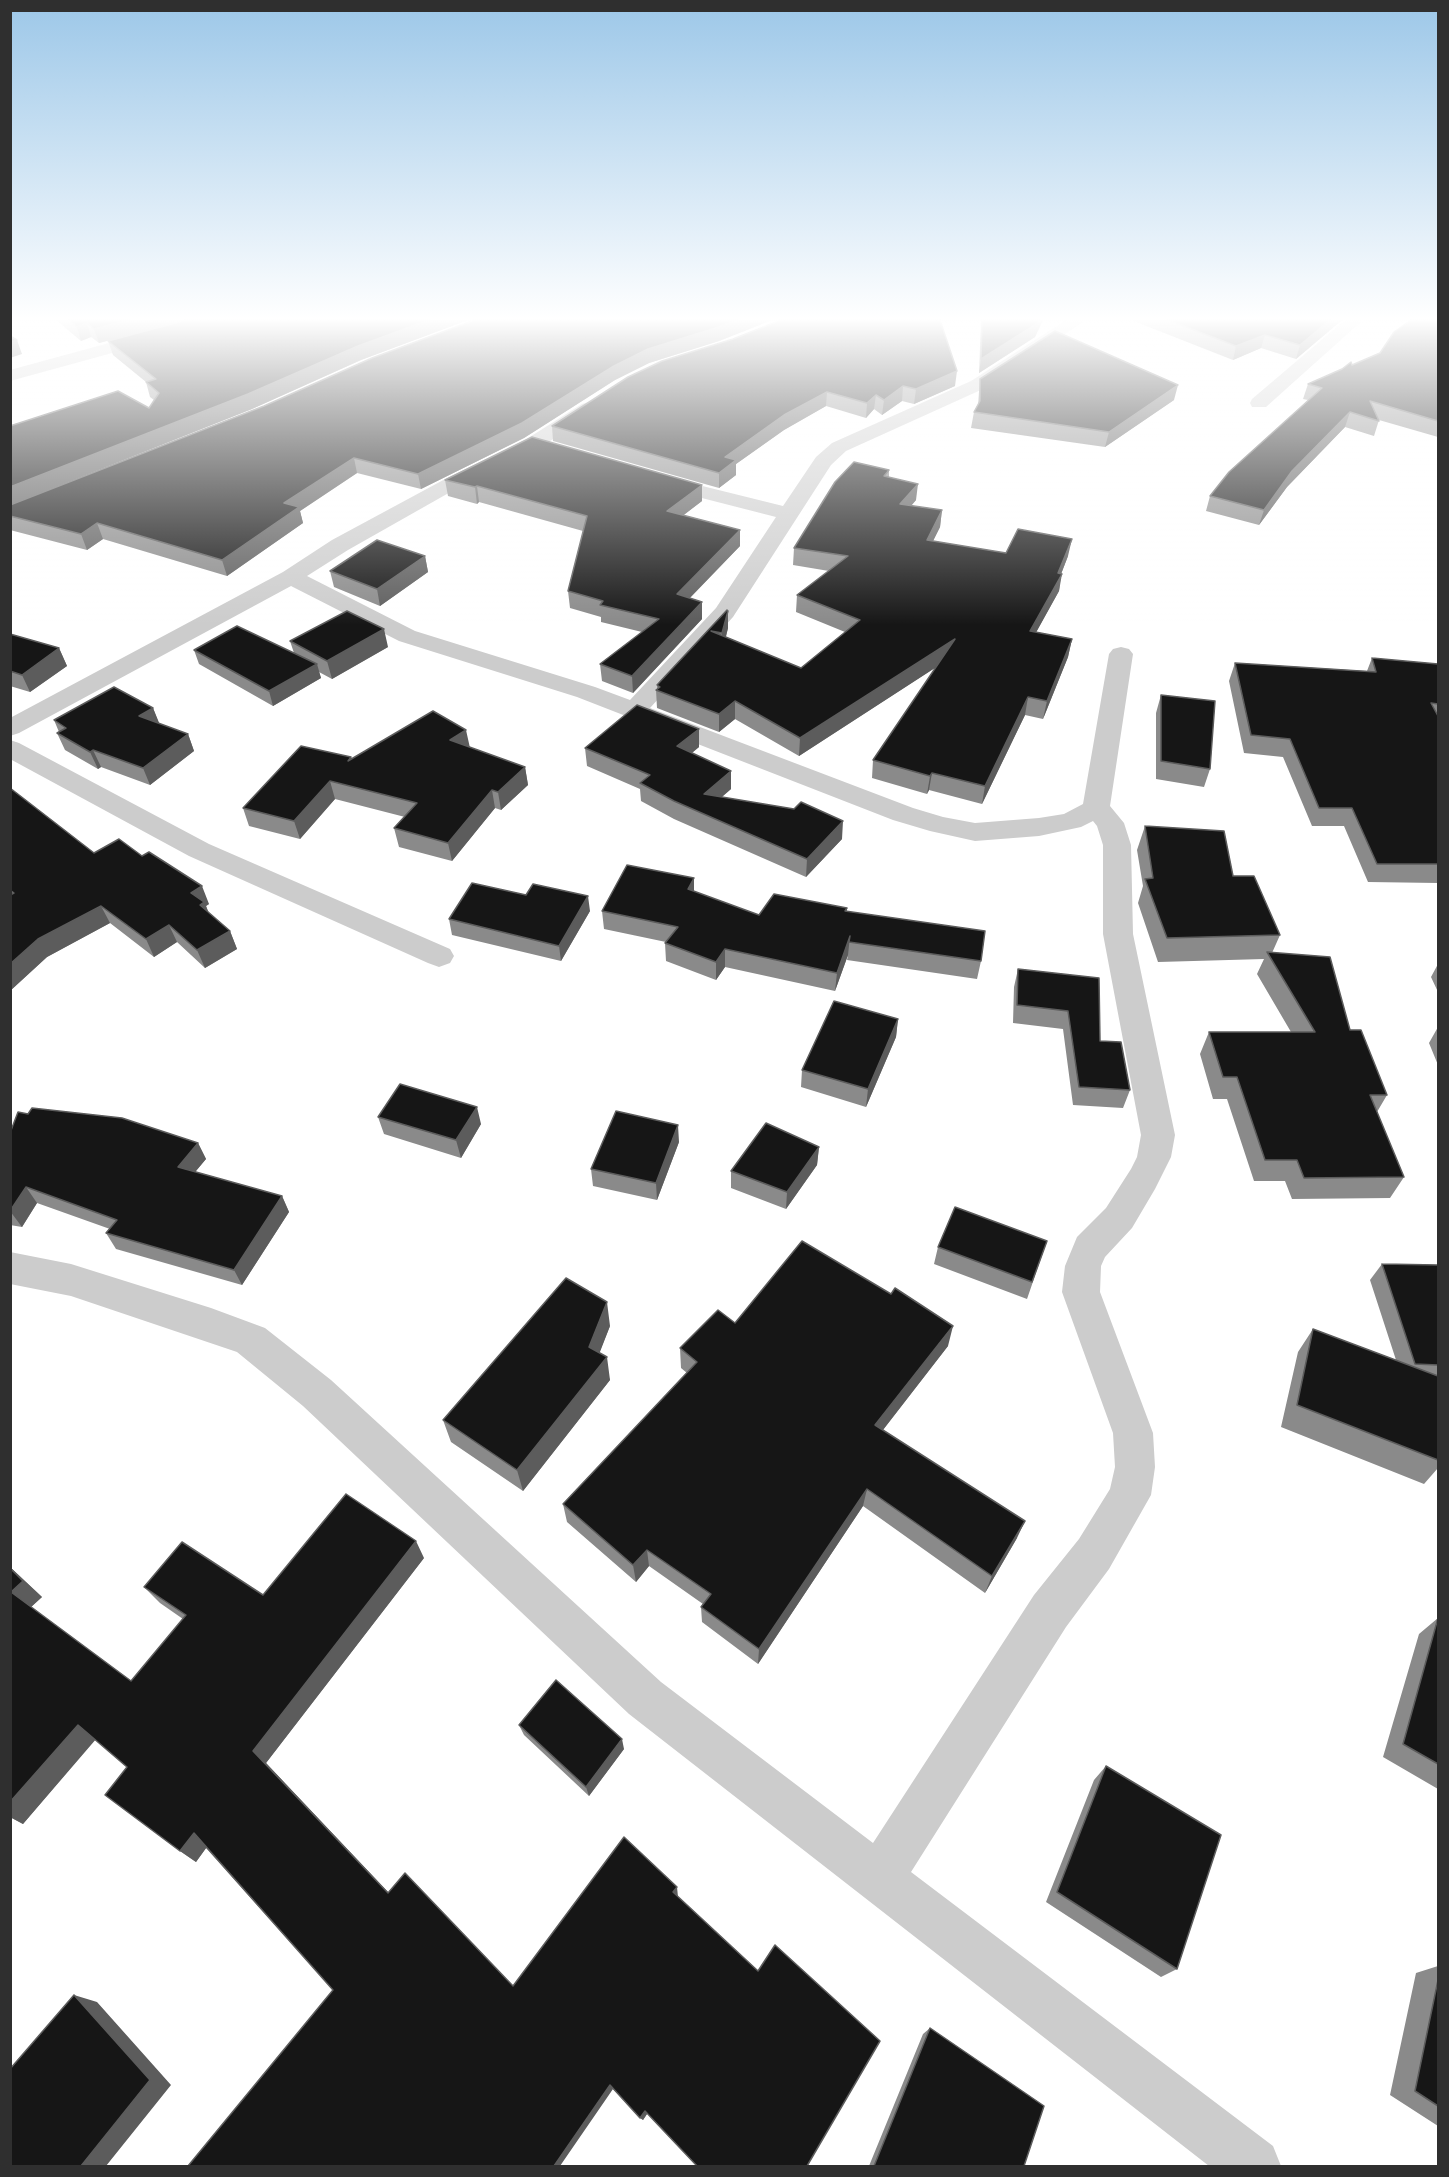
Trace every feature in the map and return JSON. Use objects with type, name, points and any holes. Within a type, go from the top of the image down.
[{"type":"street","points":[[10,728],[291,577],[340,546],[444,488],[532,444],[568,422]]},
{"type":"street","points":[[634,710],[725,612],[823,461],[839,447],[895,422]]},
{"type":"street","points":[[532,444],[555,451]]},
{"type":"street","points":[[634,474],[789,514]]},
{"type":"street","points":[[291,577],[407,636],[586,692],[903,814],[940,825],[975,832],[1039,827],[1071,821],[1096,808]]},
{"type":"street","points":[[1096,808],[1121,654]]},
{"type":"street","points":[[10,748],[199,850],[440,956]]},
{"type":"street","points":[[879,1878],[1050,1611],[1094,1554],[1130,1495],[1135,1467],[1133,1433],[1081,1292],[1083,1266],[1090,1248],[1119,1218],[1143,1179],[1154,1157],[1158,1135],[1118,934],[1117,846],[1110,822],[1096,808]]},
{"type":"street","points":[[10,1268],[71,1280],[211,1324],[251,1340],[317,1393],[645,1698],[1253,2166]]},
{"type":"building","points":[[24,422],[177,422],[10,487],[10,426]]},
{"type":"building","points":[[224,422],[524,422],[418,474],[354,458],[284,503],[299,507],[222,560],[97,523],[81,534],[10,516],[10,505]]},
{"type":"building","points":[[559,422],[775,422],[725,457],[736,460],[719,473],[552,426]]},
{"type":"building","points":[[1039,422],[1124,422],[1109,432]]},
{"type":"building","points":[[1285,422],[1341,422],[1292,471],[1264,510],[1210,496],[1229,472]]},
{"type":"building","points":[[532,437],[702,485],[667,511],[740,530],[677,594],[702,602],[632,676],[600,664],[659,619],[600,605],[603,601],[568,591],[587,516],[477,486],[445,480]]},
{"type":"building","points":[[854,462],[889,470],[884,476],[918,484],[900,504],[942,510],[927,540],[1006,553],[1018,529],[1072,539],[1058,573],[1062,574],[1030,631],[1072,639],[1047,701],[1028,697],[985,786],[932,773],[930,776],[873,760],[955,639],[800,738],[735,701],[719,714],[656,690],[660,687],[657,685],[727,610],[722,633],[711,631],[801,668],[860,620],[797,595],[848,556],[794,548],[835,482]]},
{"type":"building","points":[[377,540],[425,556],[377,589],[330,571]]},
{"type":"building","points":[[347,611],[384,629],[327,661],[290,641]]},
{"type":"building","points":[[237,626],[317,664],[269,691],[194,650]]},
{"type":"building","points":[[10,634],[59,648],[22,675],[10,671]]},
{"type":"building","points":[[1372,658],[1438,664],[1438,704],[1431,703],[1438,716],[1438,864],[1377,864],[1352,808],[1319,808],[1290,739],[1251,735],[1235,663],[1376,672]]},
{"type":"building","points":[[114,687],[153,708],[139,716],[188,734],[143,768],[93,750],[90,752],[57,733],[66,728],[54,720]]},
{"type":"building","points":[[1161,695],[1215,701],[1210,769],[1161,761]]},
{"type":"building","points":[[637,705],[699,729],[677,746],[731,771],[704,794],[794,809],[801,802],[843,821],[807,859],[674,801],[640,783],[650,775],[585,748]]},
{"type":"building","points":[[433,711],[466,730],[450,740],[525,767],[498,792],[492,790],[448,843],[394,828],[417,803],[330,781],[294,821],[243,808],[301,746],[351,757],[348,761]]},
{"type":"building","points":[[10,788],[94,853],[119,839],[142,856],[149,852],[202,886],[191,893],[204,902],[200,905],[230,931],[197,950],[169,925],[146,939],[101,906],[38,939],[10,964],[10,895],[14,893],[10,890]]},
{"type":"building","points":[[1145,826],[1224,831],[1233,876],[1254,876],[1280,935],[1167,938],[1145,879],[1153,878]]},
{"type":"building","points":[[627,865],[694,878],[688,889],[759,915],[774,894],[847,908],[845,911],[985,931],[981,961],[849,942],[850,936],[837,973],[725,949],[716,962],[665,943],[678,927],[602,911]]},
{"type":"building","points":[[472,883],[526,895],[533,884],[588,896],[559,946],[449,919]]},
{"type":"building","points":[[1267,952],[1330,957],[1350,1030],[1361,1030],[1387,1095],[1370,1095],[1404,1177],[1304,1178],[1297,1160],[1265,1160],[1237,1077],[1223,1077],[1209,1032],[1315,1032]]},
{"type":"building","points":[[1018,969],[1099,978],[1100,1041],[1121,1042],[1130,1090],[1079,1087],[1068,1011],[1017,1005]]},
{"type":"building","points":[[834,1001],[898,1019],[868,1089],[802,1070]]},
{"type":"building","points":[[400,1084],[477,1107],[456,1140],[378,1117]]},
{"type":"building","points":[[32,1108],[122,1118],[198,1143],[178,1167],[282,1196],[234,1270],[106,1233],[117,1220],[26,1187],[10,1211],[10,1133],[18,1112],[28,1114]]},
{"type":"building","points":[[616,1111],[678,1125],[656,1183],[591,1169]]},
{"type":"building","points":[[766,1123],[819,1147],[787,1192],[731,1171]]},
{"type":"building","points":[[955,1207],[1047,1241],[1032,1282],[938,1247]]},
{"type":"building","points":[[802,1241],[891,1294],[895,1288],[953,1326],[875,1425],[1025,1521],[992,1576],[867,1489],[759,1649],[701,1607],[711,1594],[647,1550],[633,1565],[563,1504],[697,1362],[680,1348],[718,1310],[735,1323]]},
{"type":"building","points":[[1382,1264],[1438,1265],[1438,1365],[1415,1364]]},
{"type":"building","points":[[566,1278],[607,1302],[589,1347],[607,1357],[517,1470],[443,1420]]},
{"type":"building","points":[[1313,1329],[1438,1376],[1438,1460],[1297,1405]]},
{"type":"building","points":[[346,1494],[416,1541],[253,1751],[388,1893],[405,1873],[513,1986],[624,1837],[677,1887],[673,1892],[758,1971],[775,1945],[880,2041],[807,2166],[697,2166],[645,2111],[640,2118],[610,2085],[554,2166],[188,2166],[333,1990],[194,1833],[180,1851],[105,1795],[127,1767],[78,1725],[10,1802],[10,1568],[23,1581],[11,1592],[131,1681],[186,1615],[144,1587],[182,1542],[263,1595]]},
{"type":"building","points":[[1438,1618],[1438,1764],[1403,1744]]},
{"type":"building","points":[[556,1680],[622,1739],[586,1787],[519,1725]]},
{"type":"building","points":[[1106,1766],[1221,1835],[1177,1969],[1057,1892]]},
{"type":"building","points":[[1438,1980],[1438,2106],[1415,2091]]},
{"type":"building","points":[[74,1995],[150,2080],[81,2166],[10,2166],[10,2069]]},
{"type":"building","points":[[930,2028],[1044,2106],[1024,2166],[874,2166]]}]
